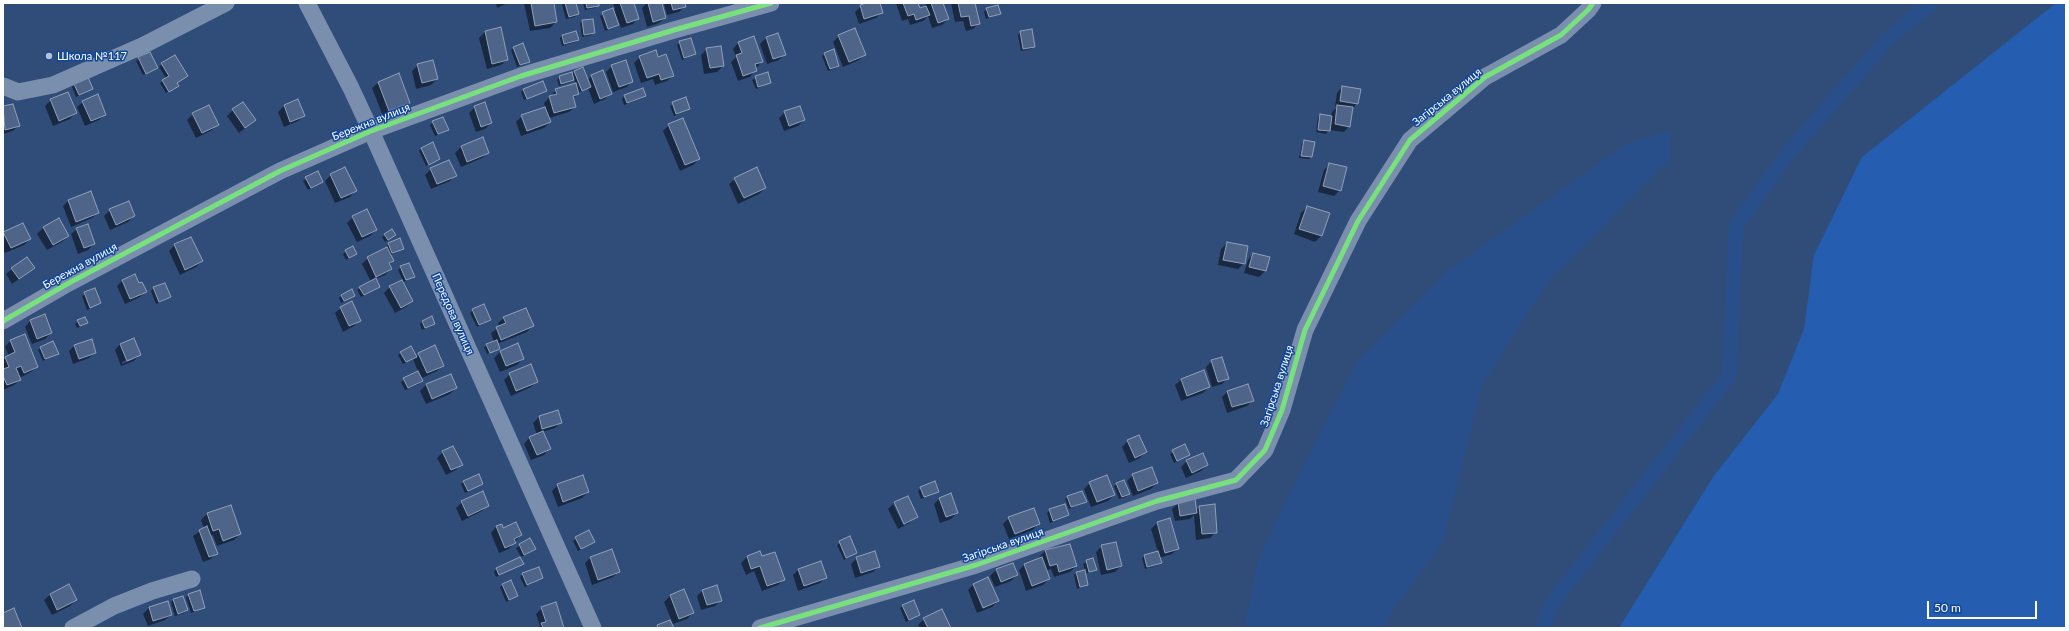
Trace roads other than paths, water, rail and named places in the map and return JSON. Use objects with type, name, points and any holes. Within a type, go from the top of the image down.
[{"type":"street","points":[[3,86],[18,92],[53,86],[142,46],[226,3]]},
{"type":"street","name":"Передова вулиця","points":[[307,3],[351,88],[371,131],[593,628]]},
{"type":"street","name":"Бережна вулиця","points":[[3,321],[74,280],[280,171],[371,131],[521,76],[674,30],[771,3]]},
{"type":"street","name":"Загірська вулиця","points":[[760,628],[976,565],[1157,501],[1236,480],[1265,450],[1282,410],[1305,330],[1358,221],[1410,140],[1485,77],[1561,35],[1588,10],[1592,3]]},
{"type":"street","points":[[73,628],[114,606],[152,591],[192,579]]},
{"type":"waterway","points":[[1542,628],[1553,602],[1729,376],[1736,226],[1788,153],[1888,39],[1931,3]]},
{"type":"place","name":"Школа №117","points":[[49,56]]}]
